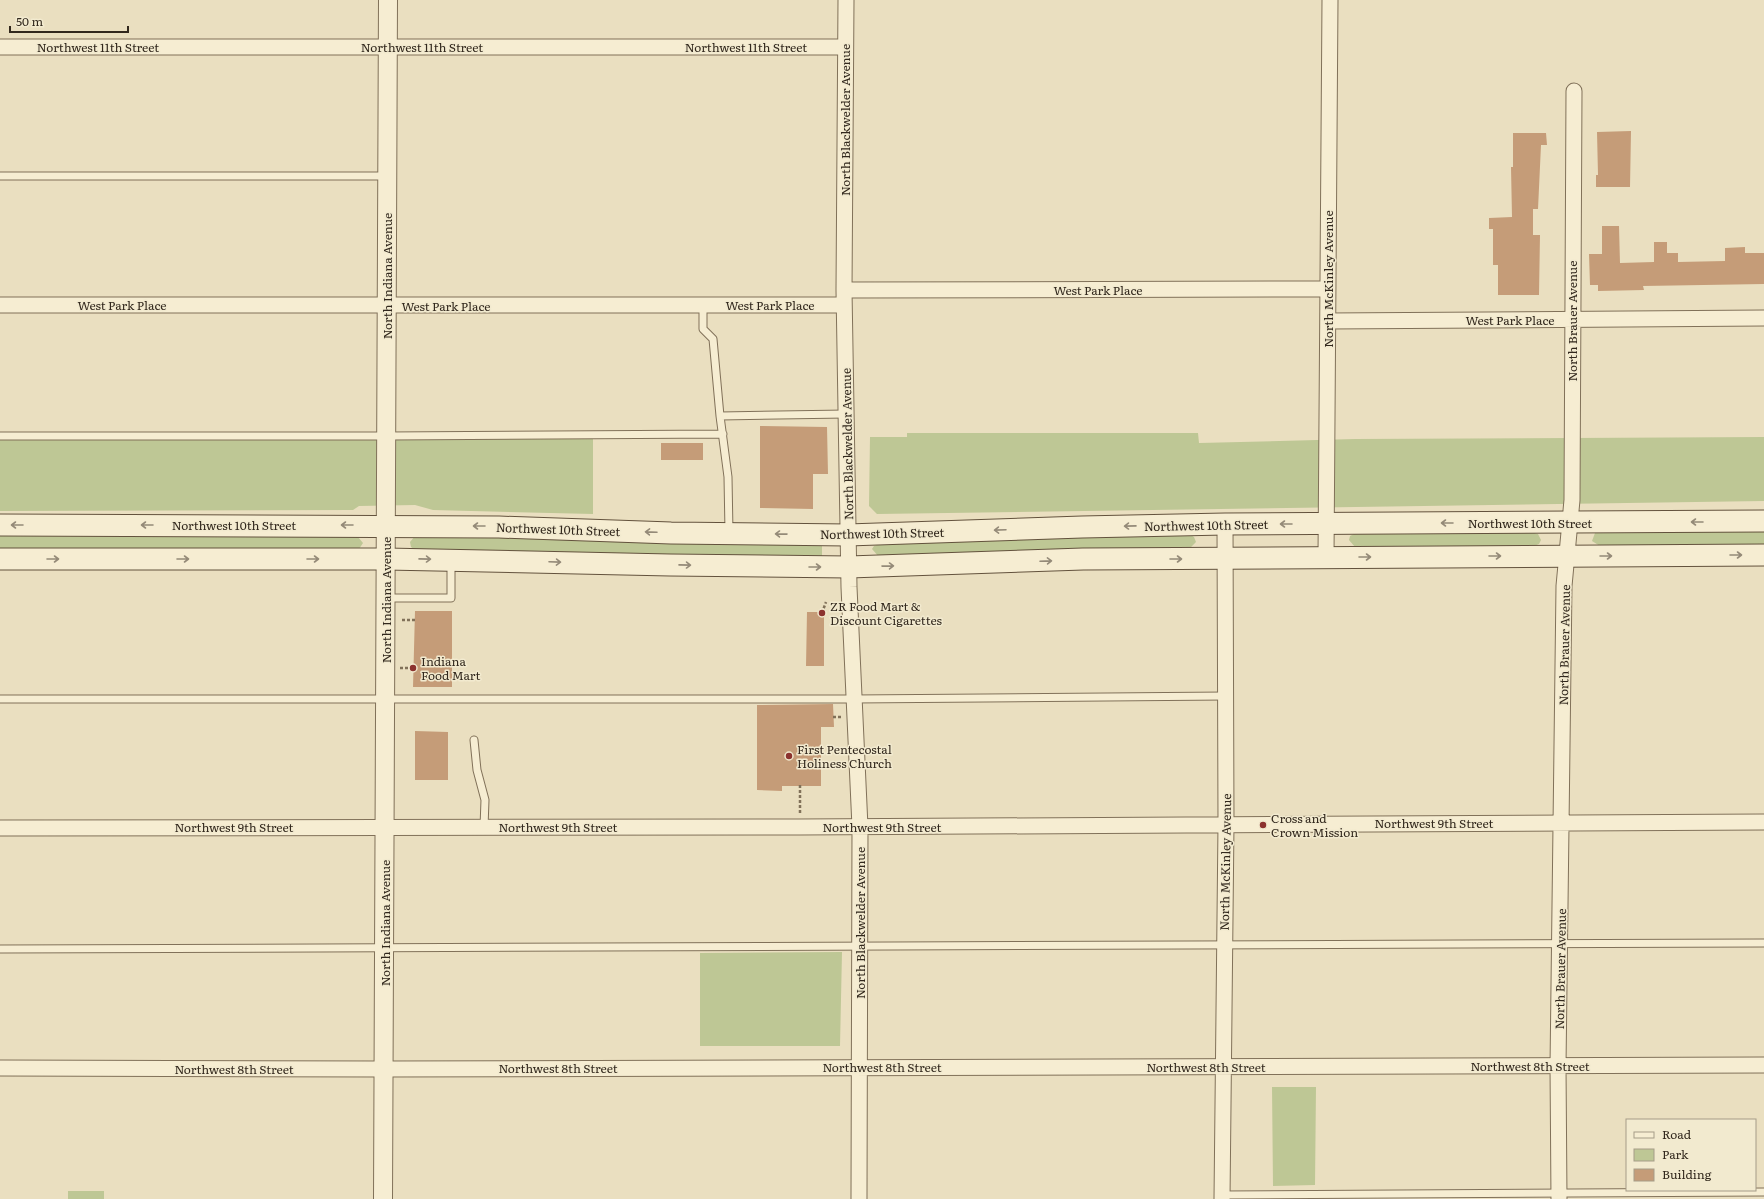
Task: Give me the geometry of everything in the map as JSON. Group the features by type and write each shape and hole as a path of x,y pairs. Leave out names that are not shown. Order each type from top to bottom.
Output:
{"main road":[{"name":"Northwest 10th Street","path":"0,526 499,526 848,535 1225,524 1764,521"},
{"path":"0,559 386,559 849,567 1083,559 1764,555"}],"street":[{"name":"North Indiana Avenue","path":"383,1199 388,0"},
{"name":"North Blackwelder Avenue","path":"846,0 844,297 848,535 860,827 858,1199"},
{"name":"North McKinley Avenue","path":"1326,557 1325,524 1330,0"},
{"name":"Northwest 11th Street","path":"0,47 845,47"},
{"name":"North Brauer Avenue","path":"1559,1196 1558,1066 1564,586 1572,500 1571,319 1574,91"},
{"name":"West Park Place","path":"0,305 703,305 844,297 1328,290"},
{"name":"West Park Place","path":"1328,321 1764,318"},
{"name":"North McKinley Avenue","path":"1222,1197 1226,824 1225,524"},
{"name":"Northwest 9th Street","path":"0,828 860,827 1764,822"},
{"name":"Northwest 8th Street","path":"0,1068 384,1070 859,1067 1764,1065"}],"lane":[{"path":"0,176 388,176"},
{"path":"703,305 703,329 713,339 720,416 728,477 729,533"},
{"path":"720,416 846,414"},
{"path":"0,436 723,434"},
{"path":"386,598 451,598 451,560"},
{"path":"0,698 854,700 1226,696"},
{"path":"474,740 477,770 485,800 484,827"},
{"path":"0,949 1225,946 1560,943 1764,944"},
{"path":"1222,1197 1559,1196 1764,1192"}],"path":[{"path":"822,613 826,602"},
{"path":"833,717 841,717"},
{"path":"800,785 800,806"}],"green space":[{"path":"907,433 1198,433 1199,443 1355,439 1764,437 1764,501 877,514 869,506 870,437 907,437"},
{"path":"593,438 593,514 433,510 415,505 359,506 353,510 0,511 0,439"},
{"path":"1764,532 1764,544 1600,546 1592,541 1595,533"},
{"path":"1189,534 1194,537 1196,542 1190,548 1046,550 879,557 872,549 874,546 880,544"},
{"path":"1354,534 1538,534 1541,540 1539,544 1534,546 1355,547 1349,540 1350,536"},
{"path":"0,536 358,537 363,543 359,549 0,549"},
{"path":"415,536 817,543 822,546 822,556 415,550 411,547 410,542"},
{"path":"842,952 840,1046 700,1046 700,953"},
{"path":"1272,1087 1316,1087 1315,1185 1273,1186"},
{"path":"68,1191 104,1191 104,1199 68,1199"}],"building":[{"path":"1631,131 1630,187 1596,187 1596,175 1598,175 1597,132"},
{"path":"1513,133 1546,133 1547,145 1541,145 1538,209 1533,209 1533,235 1540,235 1539,295 1498,295 1498,265 1493,265 1493,229 1489,229 1489,218 1512,217 1511,167 1513,167"},
{"path":"1602,226 1619,226 1620,263 1654,262 1654,242 1667,242 1667,253 1678,253 1678,262 1725,261 1725,248 1745,247 1745,253 1764,253 1764,284 1643,286 1644,290 1598,291 1598,285 1590,285 1589,254 1602,254"},
{"path":"760,426 827,427 828,474 813,474 813,509 760,508"},
{"path":"661,443 703,443 703,460 661,460"},
{"path":"415,611 452,611 452,687 413,687"},
{"path":"807,612 821,612 824,617 824,666 806,666"},
{"name":"First Pentecostal Holiness Church","path":"833,704 834,727 821,727 821,786 782,786 782,791 757,790 757,705"},
{"path":"415,731 448,732 448,780 415,780"}],"place":[{"name":"ZR Food Mart & Discount Cigarettes","path":"822,613"},
{"name":"Indiana Food Mart","path":"413,668"},
{"name":"First Pentecostal Holiness Church","path":"789,756"},
{"name":"Cross and Crown Mission","path":"1263,825"}]}
